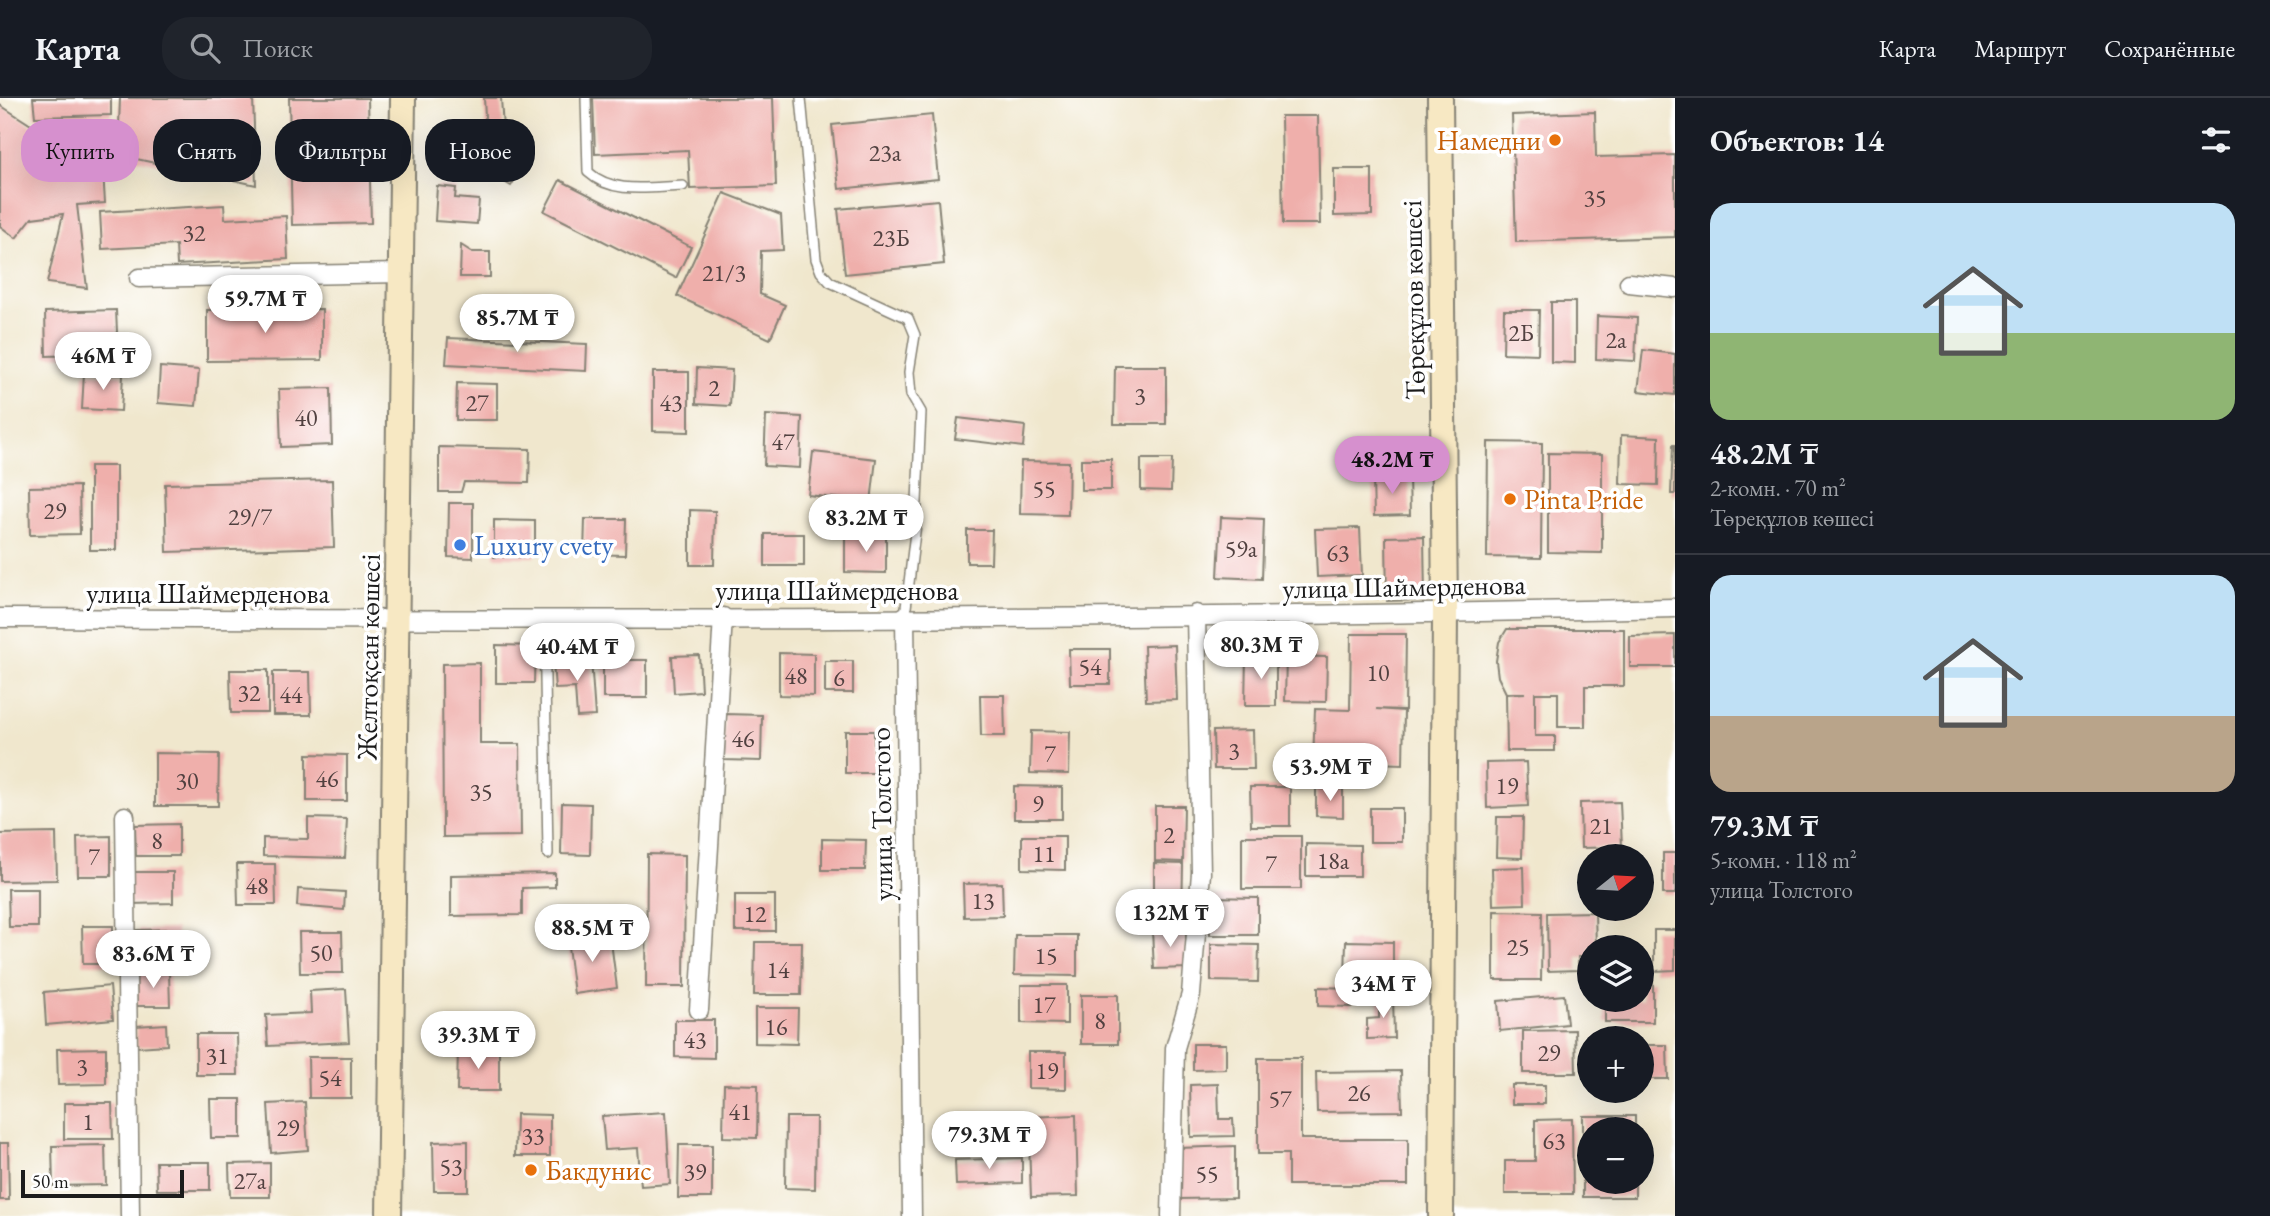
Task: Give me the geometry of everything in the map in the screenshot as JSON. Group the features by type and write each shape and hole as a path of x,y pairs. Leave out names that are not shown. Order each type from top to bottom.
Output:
{"street":[{"name":"Желтоқсан көшесі","path":"389,1216 399,620 403,98"},
{"name":"Төреқұлов көшесі","path":"1440,98 1445,613 1441,1216"},
{"path":"139,278 401,273"},
{"path":"1629,283 1675,288"},
{"name":"улица Шаймерденова","path":"0,618 399,620 1445,613 1675,608"},
{"path":"1171,1216 1175,1048 1191,994 1201,873 1196,614"},
{"name":"улица Толстого","path":"905,616 912,1216"},
{"path":"699,1010 723,617"},
{"path":"125,816 130,1216"}],"lane":[{"path":"586,98 588,172 600,183 612,187 683,186"},
{"name":"улица Толстого","path":"802,98 816,259 821,272 830,282 908,318 915,335 909,372 911,396 921,412 916,524 905,616"},
{"path":"544,619 548,854"}],"building":[{"path":"33,98 111,98 111,115 35,117"},
{"path":"120,98 253,98 254,119 153,119 153,163 139,160 139,119 119,119"},
{"path":"289,98 368,98 369,119 289,119"},
{"path":"484,98 501,98 502,119 485,119"},
{"path":"593,98 773,98 776,186 690,189 688,150 595,154"},
{"path":"0,105 22,119 21,182 104,182 105,203 77,205 87,288 47,283 63,214 32,218 16,238 0,226"},
{"path":"1595,112 1596,157 1675,155 1675,237 1516,242 1512,115"},
{"path":"932,115 938,179 839,189 832,125"},
{"path":"1281,116 1318,116 1320,224 1283,224"},
{"path":"1334,169 1372,169 1372,215 1334,216"},
{"path":"560,180 691,247 676,278 544,211"},
{"path":"291,182 370,182 371,223 292,225"},
{"path":"437,186 456,188 455,198 479,200 477,224 435,221"},
{"path":"724,193 781,215 783,250 761,251 760,294 785,305 770,339 677,296"},
{"path":"938,200 944,264 845,274 838,209"},
{"path":"224,205 225,219 286,216 288,259 177,265 176,245 102,249 100,212"},
{"path":"461,245 472,252 490,252 490,277 460,277"},
{"path":"1551,302 1575,302 1575,363 1551,362"},
{"path":"322,309 322,360 207,361 207,310"},
{"path":"116,310 118,354 46,356 45,312"},
{"path":"1504,310 1539,310 1538,354 1503,353"},
{"path":"1597,316 1637,318 1635,361 1596,359"},
{"path":"448,338 587,344 586,371 446,364"},
{"path":"1643,350 1675,354 1675,395 1638,391"},
{"path":"1115,366 1166,366 1166,424 1114,424"},
{"path":"160,367 199,370 196,406 158,403"},
{"path":"697,368 732,370 730,406 696,404"},
{"path":"653,372 689,372 689,432 653,431"},
{"path":"84,373 123,375 121,411 82,409"},
{"path":"457,383 497,384 497,420 456,420"},
{"path":"331,388 332,445 281,447 279,389"},
{"path":"766,415 802,417 800,468 764,466"},
{"path":"958,418 1025,426 1023,447 955,439"},
{"path":"1621,435 1659,437 1658,485 1620,484"},
{"path":"1488,442 1542,443 1541,558 1487,557"},
{"path":"1673,445 1675,494 1671,494"},
{"path":"439,447 530,449 529,483 464,482 461,492 439,492"},
{"path":"813,452 876,459 871,502 808,495"},
{"path":"1548,453 1602,454 1602,553 1548,552"},
{"path":"1081,459 1111,459 1111,490 1081,490"},
{"path":"1141,459 1172,459 1171,491 1141,490"},
{"path":"1021,461 1069,462 1068,515 1020,514"},
{"path":"90,466 116,466 116,550 90,550"},
{"path":"1409,477 1410,515 1374,516 1373,478"},
{"path":"332,480 334,547 167,552 165,484"},
{"path":"79,486 80,534 30,535 29,487"},
{"path":"449,503 473,503 473,558 448,557"},
{"path":"690,510 715,511 714,565 690,565"},
{"path":"1221,517 1264,519 1262,579 1218,577"},
{"path":"585,519 626,519 625,555 584,554"},
{"path":"494,520 535,521 535,557 494,557"},
{"path":"1360,528 1362,575 1317,577 1315,529"},
{"path":"967,530 992,530 991,563 967,563"},
{"path":"765,534 804,534 804,566 765,566"},
{"path":"845,536 886,536 886,573 845,572"},
{"path":"1424,536 1425,600 1387,601 1386,537"},
{"path":"1507,629 1624,629 1624,686 1585,686 1585,727 1558,727 1558,693 1535,693 1535,736 1555,736 1555,751 1507,751 1506,694 1525,693 1506,693 1498,677 1496,661 1499,642"},
{"path":"1351,634 1406,634 1405,710 1376,709 1404,711 1403,764 1313,761 1315,709 1350,710"},
{"path":"1675,635 1675,667 1630,667 1630,636"},
{"path":"496,645 535,646 534,683 496,683"},
{"path":"1175,645 1177,700 1146,701 1144,646"},
{"path":"1069,649 1110,649 1110,684 1070,684"},
{"path":"779,653 814,654 814,696 779,695"},
{"path":"699,655 701,691 674,693 672,656"},
{"path":"1246,655 1276,655 1276,706 1245,706"},
{"path":"1286,656 1327,657 1326,702 1285,701"},
{"path":"591,659 595,716 577,717 575,688 555,689 553,662"},
{"path":"603,660 647,660 647,698 603,698"},
{"path":"825,661 853,661 853,693 825,693"},
{"path":"480,663 480,744 520,744 521,836 443,837 442,664"},
{"path":"230,670 268,670 268,713 231,713"},
{"path":"273,672 310,672 311,715 273,715"},
{"path":"980,695 1004,695 1005,736 981,736"},
{"path":"725,714 762,715 761,761 724,760"},
{"path":"1253,730 1254,769 1214,769 1213,731"},
{"path":"845,731 874,731 874,773 845,773"},
{"path":"1031,731 1070,732 1069,774 1030,773"},
{"path":"155,753 219,754 218,806 155,806"},
{"path":"307,754 347,755 347,801 307,801"},
{"path":"1526,762 1528,806 1487,808 1486,763"},
{"path":"1014,786 1062,787 1062,819 1014,819"},
{"path":"1250,787 1290,787 1290,826 1251,826"},
{"path":"1316,789 1343,789 1343,817 1316,816"},
{"path":"1620,802 1622,844 1581,844 1580,803"},
{"path":"562,803 591,804 590,855 561,854"},
{"path":"1155,806 1184,806 1183,862 1155,861"},
{"path":"1370,808 1402,808 1402,842 1370,842"},
{"path":"1497,817 1523,817 1522,858 1496,857"},
{"path":"308,818 347,819 345,858 263,856 263,838 308,839"},
{"path":"179,824 179,856 136,856 135,825"},
{"path":"56,833 57,880 0,881 0,834"},
{"path":"111,836 111,876 78,876 77,837"},
{"path":"1022,836 1065,836 1065,870 1022,869"},
{"path":"1242,836 1301,836 1301,889 1242,889"},
{"path":"822,839 866,840 865,870 822,870"},
{"path":"1306,844 1360,845 1360,876 1306,876"},
{"path":"1663,853 1675,853 1675,894 1663,894"},
{"path":"647,854 685,855 684,987 646,987"},
{"path":"1154,863 1183,864 1182,919 1154,918"},
{"path":"237,864 275,864 276,905 238,905"},
{"path":"1524,867 1525,904 1493,905 1492,868"},
{"path":"129,872 173,872 173,903 130,904"},
{"path":"555,873 555,887 522,888 522,915 451,916 451,875"},
{"path":"1002,883 1003,916 964,917 963,884"},
{"path":"8,889 38,889 38,927 9,927"},
{"path":"298,889 345,892 344,910 297,906"},
{"path":"735,895 775,895 775,931 735,931"},
{"path":"1210,897 1258,898 1258,935 1210,935"},
{"path":"1494,911 1542,912 1541,980 1494,980"},
{"path":"1577,912 1577,921 1595,921 1596,935 1577,935 1577,970 1548,971 1547,913"},
{"path":"82,926 113,926 113,964 83,964"},
{"path":"1186,928 1187,968 1154,969 1152,930"},
{"path":"176,929 177,958 139,958 138,930"},
{"path":"1654,930 1675,930 1675,970 1654,971"},
{"path":"299,932 342,932 343,973 300,973"},
{"path":"610,934 617,988 574,994 567,939"},
{"path":"1015,935 1077,935 1077,976 1014,975"},
{"path":"1346,941 1393,942 1393,979 1345,978"},
{"path":"755,942 802,942 801,995 754,995"},
{"path":"1211,944 1259,945 1258,982 1211,981"},
{"path":"136,973 169,973 170,1006 137,1006"},
{"path":"1021,985 1067,985 1067,1024 1021,1023"},
{"path":"110,986 113,1019 46,1025 44,992"},
{"path":"1318,987 1351,988 1351,1007 1318,1006"},
{"path":"346,989 349,1042 268,1046 266,1015 311,1013 310,991"},
{"path":"1379,994 1393,994 1394,1038 1367,1039 1367,1019 1379,1018"},
{"path":"1081,995 1118,995 1118,1044 1081,1044"},
{"path":"1564,995 1567,1024 1500,1031 1498,1001"},
{"path":"755,1008 798,1008 797,1044 755,1043"},
{"path":"1605,1012 1653,1012 1653,1022 1605,1022"},
{"path":"675,1020 714,1020 714,1058 675,1057"},
{"path":"166,1024 167,1045 137,1047 136,1026"},
{"path":"1575,1030 1576,1073 1523,1073 1523,1031"},
{"path":"196,1034 237,1034 238,1075 196,1075"},
{"path":"1193,1044 1226,1044 1226,1069 1193,1070"},
{"path":"1654,1045 1667,1045 1668,1079 1654,1079"},
{"path":"106,1048 106,1084 58,1085 57,1049"},
{"path":"458,1050 499,1051 499,1091 457,1091"},
{"path":"1028,1052 1066,1052 1066,1089 1028,1088"},
{"path":"308,1057 351,1057 351,1098 309,1098"},
{"path":"1258,1058 1301,1058 1301,1139 1408,1139 1408,1185 1288,1185 1288,1154 1258,1154"},
{"path":"1401,1071 1402,1111 1317,1112 1316,1072"},
{"path":"724,1084 758,1085 757,1138 723,1137"},
{"path":"1218,1084 1219,1119 1233,1119 1234,1136 1191,1137 1190,1085"},
{"path":"1512,1085 1545,1085 1545,1104 1512,1104"},
{"path":"210,1099 241,1099 241,1138 211,1138"},
{"path":"305,1102 308,1150 271,1153 268,1104"},
{"path":"64,1103 112,1103 113,1139 64,1139"},
{"path":"666,1112 670,1184 641,1186 638,1148 605,1150 602,1116"},
{"path":"1017,1112 1019,1144 977,1146 976,1113"},
{"path":"516,1114 550,1115 550,1156 515,1156"},
{"path":"1076,1115 1078,1196 1031,1197 1028,1117"},
{"path":"1583,1116 1635,1116 1635,1117"},
{"path":"786,1117 816,1117 815,1189 785,1188"},
{"path":"1572,1119 1573,1194 1505,1194 1505,1161 1535,1161 1535,1120"},
{"path":"468,1141 468,1191 434,1191 433,1142"},
{"path":"0,1143 8,1143 9,1200 0,1200"},
{"path":"105,1145 106,1185 53,1186 52,1146"},
{"path":"679,1145 712,1145 712,1198 678,1198"},
{"path":"1235,1146 1235,1198 1179,1199 1178,1148"},
{"path":"1022,1158 1022,1183 956,1185 955,1160"},
{"path":"156,1162 210,1162 210,1190 157,1190"},
{"path":"270,1163 270,1197 230,1197 229,1164"},
{"path":"1583,1194 1635,1194 1635,1197 1583,1197"}],"place":[{"name":"Намедни","path":"1555,140"},
{"name":"Pinta Pride","path":"1510,499"},
{"name":"Luxury cvety","path":"460,545"},
{"name":"Бакдунис","path":"531,1170"}]}
